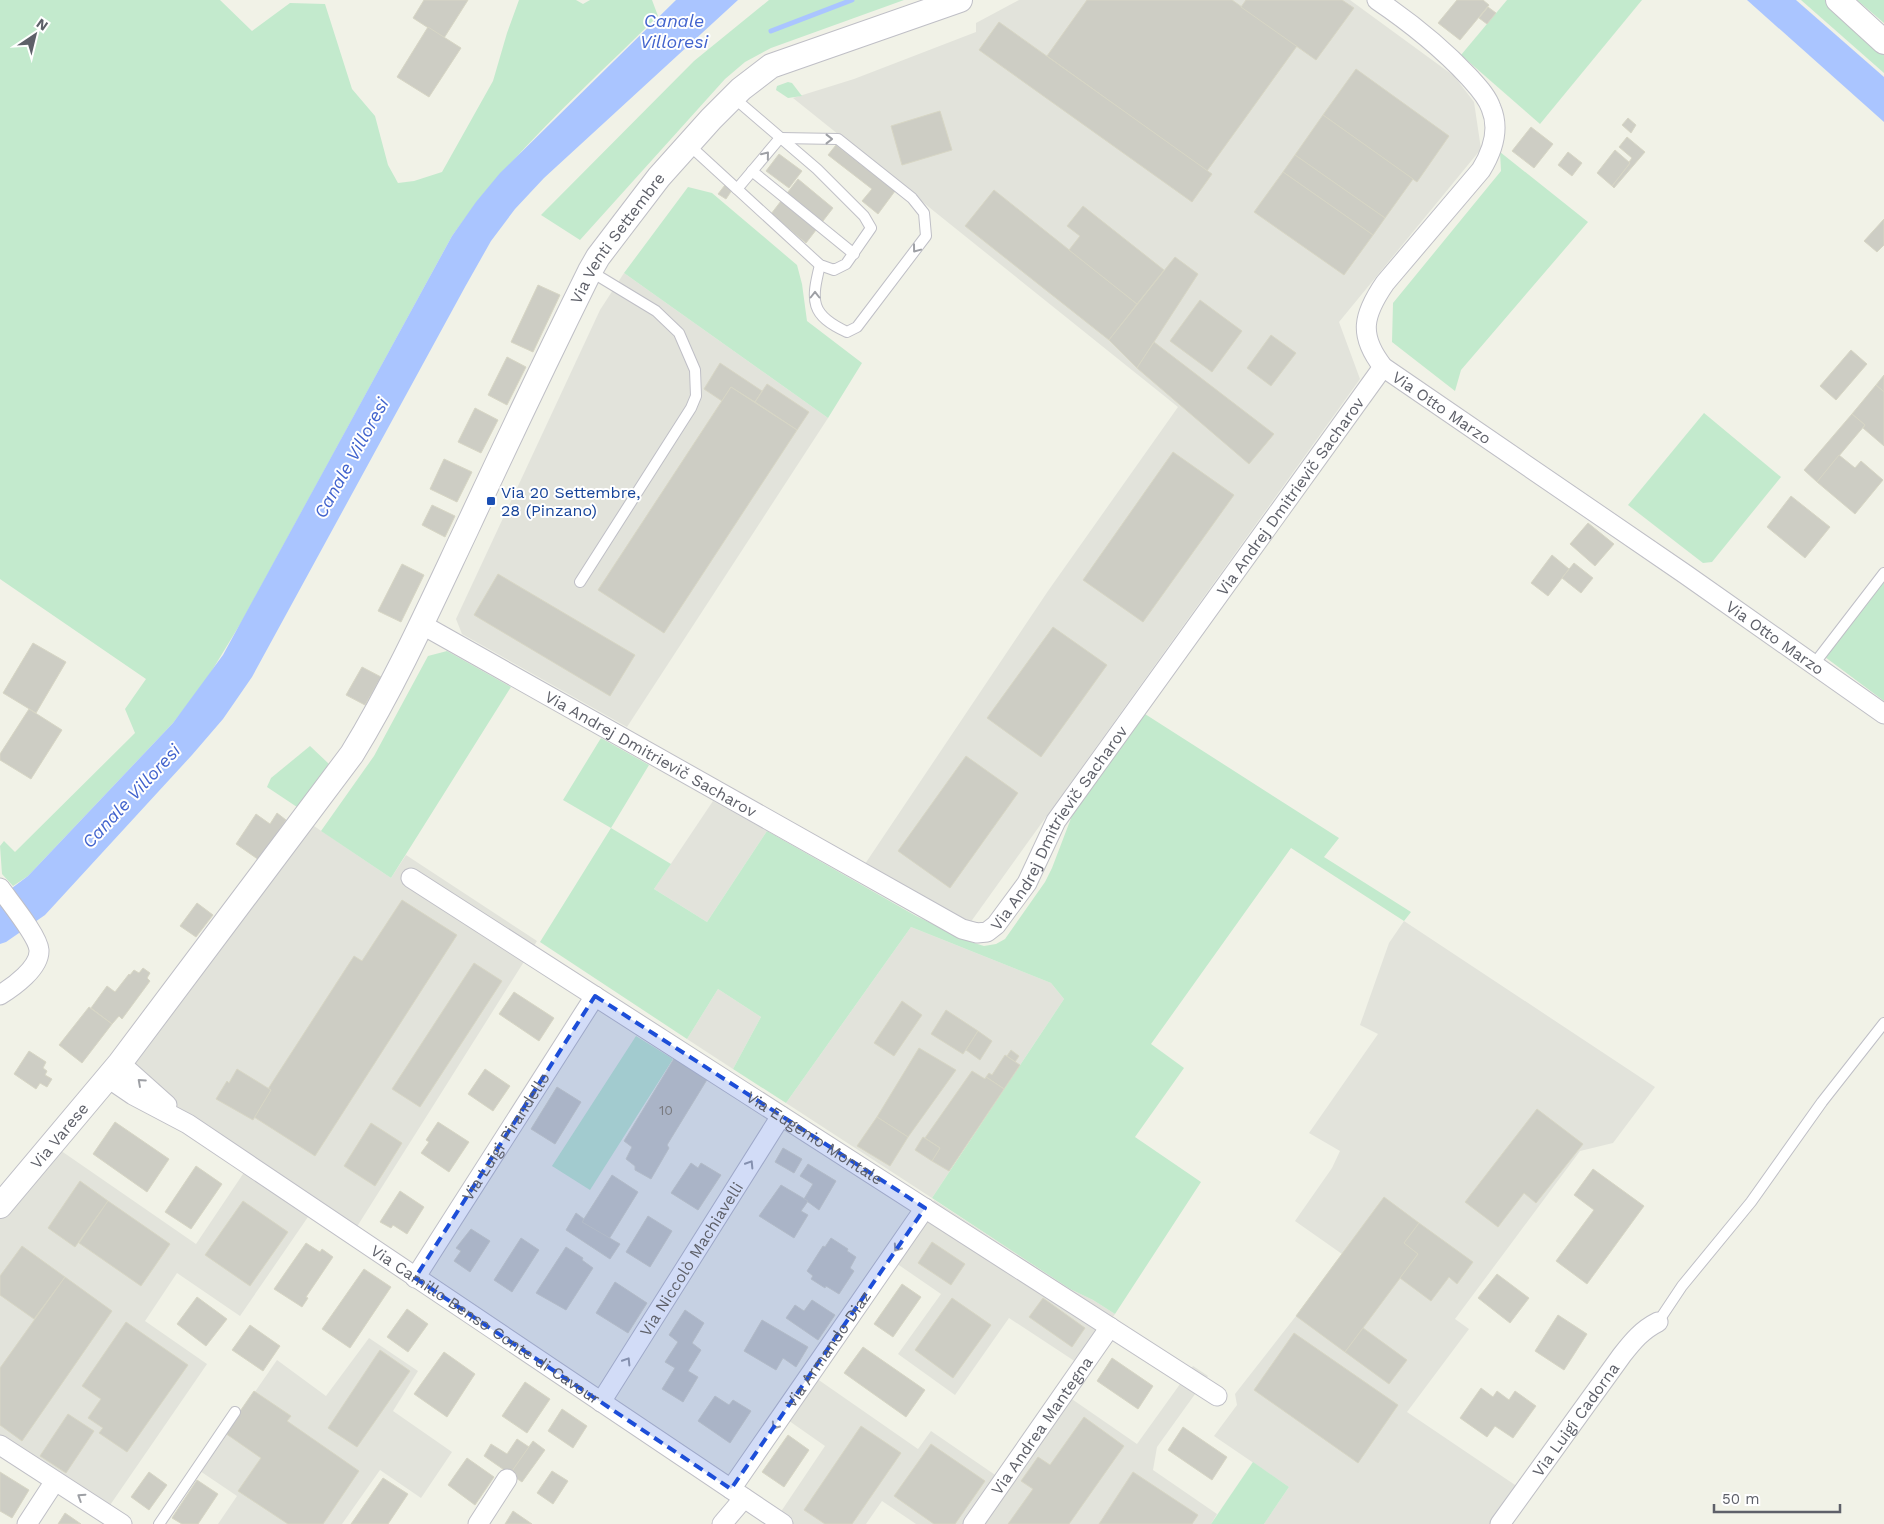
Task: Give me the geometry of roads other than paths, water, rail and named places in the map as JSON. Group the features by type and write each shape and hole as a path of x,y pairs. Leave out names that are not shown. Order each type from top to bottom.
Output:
{"street":[{"name":"Via Venti Settembre","path":"114,1071 352,754 372,721 422,624 590,271 598,257 647,192 688,144 733,97 771,66 960,0"},
{"name":"Via Otto Marzo","path":"1377,0 1416,27 1448,54 1482,92 1492,108 1495,124 1494,140 1489,157 1481,170 1385,283 1374,300 1366,318 1366,335 1372,353 1382,367 1884,714"},
{"path":"1838,0 1884,42"},
{"name":"Via Andrej Dmitrievič Sacharov","path":"422,624 962,929 977,933 987,932 996,925 1027,883 1056,821 1382,367"},
{"name":"Via Eugenio Montale","path":"411,878 1217,1396"},
{"path":"0,888 32,934 39,950 36,961 24,976 0,996"},
{"name":"Via Luigi Pirandello","path":"415,1278 595,996"},
{"name":"Via Camillo Benso Conte di Cavour","path":"114,1071 188,1124 415,1278 783,1524"},
{"name":"Via Varese","path":"1,1203 114,1071"},
{"name":"Via Niccolò Machiavelli","path":"601,1402 780,1116"},
{"name":"Via Armando Diaz","path":"722,1524 738,1494 925,1208"},
{"name":"Via Luigi Cadorna","path":"1500,1524 1622,1355 1638,1335 1658,1322"},
{"name":"Via Andrea Mantegna","path":"973,1524 1110,1327"},
{"path":"0,1445 122,1524"},
{"path":"478,1524 507,1479"},
{"path":"27,1524 55,1480"}],"lane":[{"path":"688,144 820,265 834,270 846,264 871,228 864,216 817,169 733,97"},
{"path":"737,189 780,138"},
{"path":"780,138 838,139 912,198 924,213 926,236 857,327 847,332 833,326 820,315 814,301 820,265"},
{"path":"752,171 854,254"},
{"path":"580,582 692,408 696,396 695,370 679,333 656,311 590,271"},
{"path":"1814,664 1884,573"},
{"path":"1658,1322 1682,1286 1750,1202 1822,1102 1884,1023"},
{"path":"159,1524 235,1412"}],"water":[{"name":"Canale Villoresi","path":"676,0 738,0 544,178 515,209 491,241 252,677 223,719 45,915 6,942 0,944 0,897 28,876 173,723 223,655 452,236 476,202 500,173"},
{"path":"1747,0 1796,0 1884,77 1884,122"}],"waterway":[{"path":"771,31 852,0"}],"place":[{"name":"Via 20 Settembre, 28 (Pinzano)","path":"491,501"}]}
